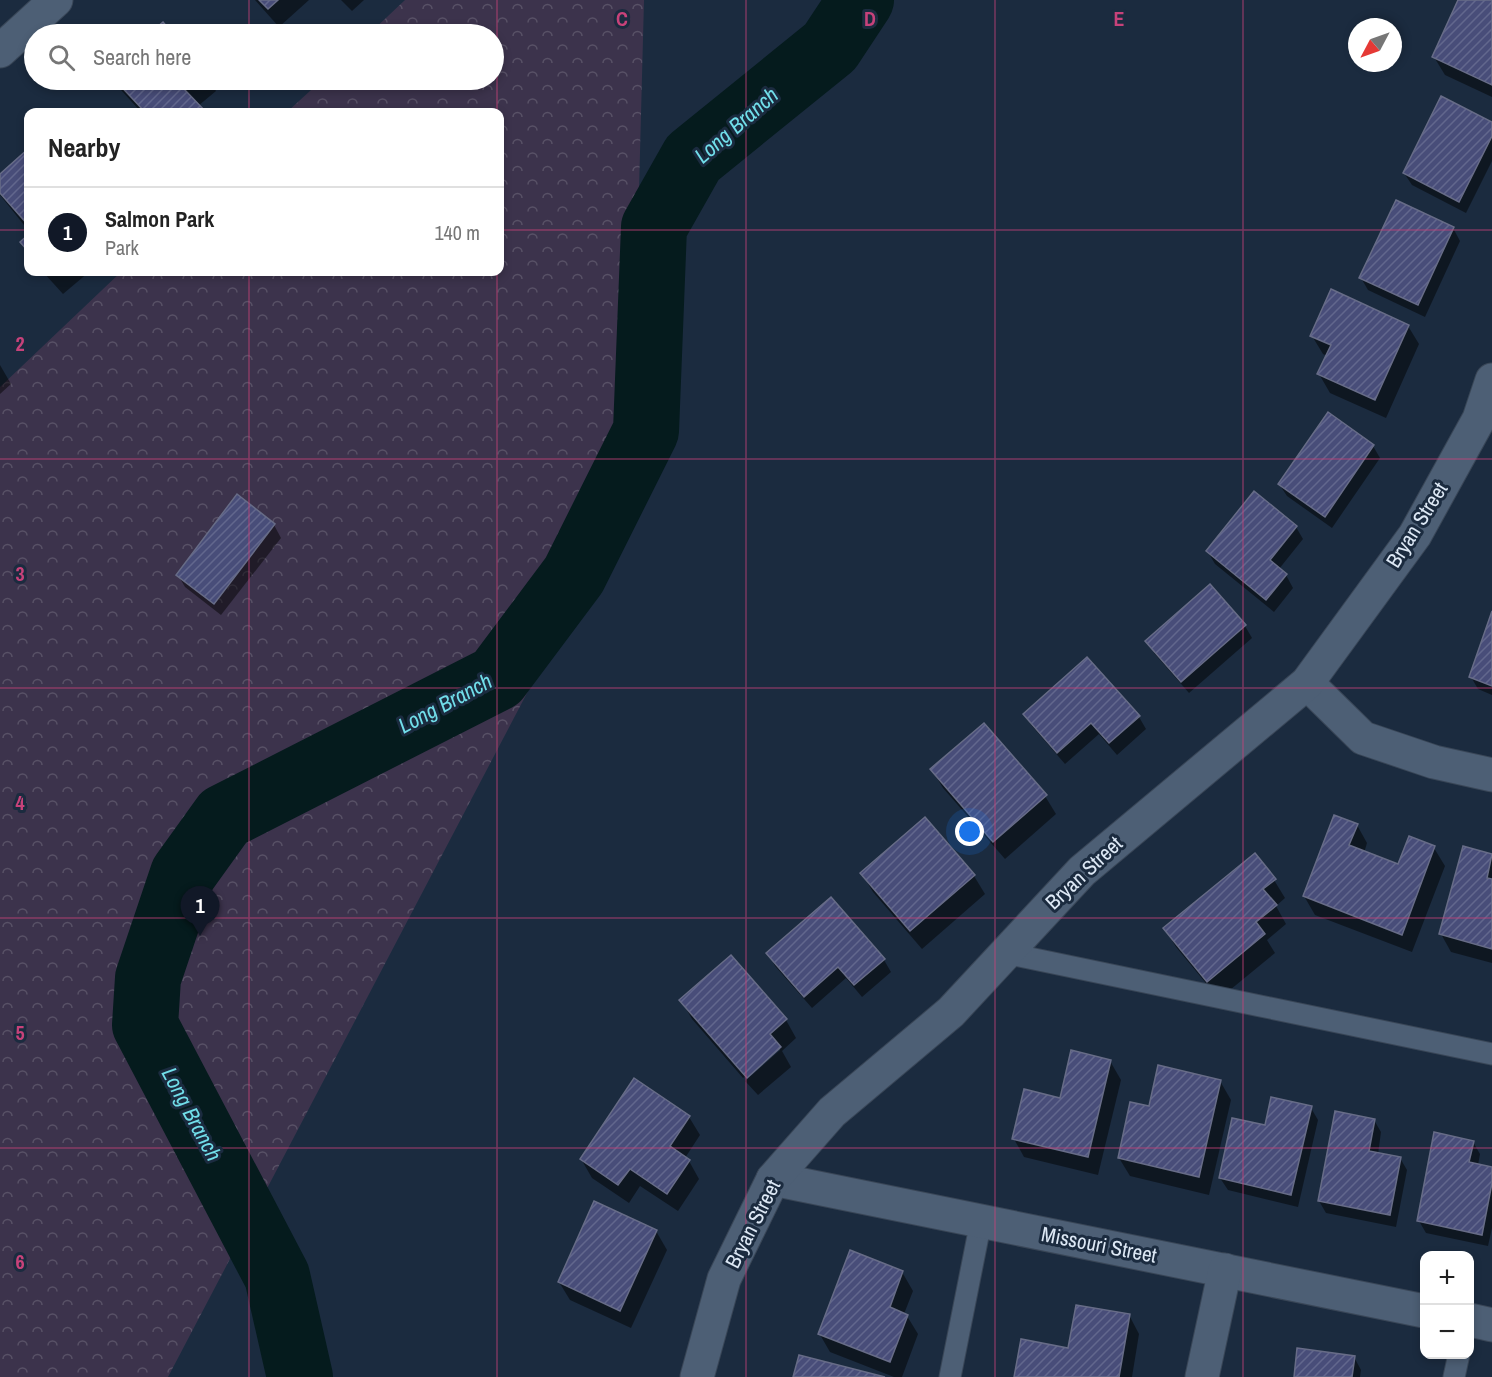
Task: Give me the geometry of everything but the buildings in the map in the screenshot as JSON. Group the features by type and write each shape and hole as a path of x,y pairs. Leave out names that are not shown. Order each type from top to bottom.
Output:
{"street":[{"path":"30,24 56,0"},
{"path":"0,51 24,29"},
{"name":"Bryan Street","path":"697,1377 724,1280 773,1179 831,1112 951,1012 1082,871 1307,683 1415,535 1479,419 1492,380"},
{"path":"1307,683 1363,738 1434,762 1492,775"},
{"name":"Missouri Street","path":"773,1179 1420,1310"},
{"path":"1202,1377 1225,1270"},
{"path":"1474,1321 1492,1325"}],"lane":[{"path":"1005,953 1492,1054"},
{"path":"950,1377 981,1221"},
{"path":"1454,1377 1458,1359"}],"green space":[{"path":"405,0 644,0 631,495 168,1377 0,1377 0,387 117,276 504,276 504,108 291,108 311,90 504,90 504,24 380,24"}],"waterway":[{"name":"Long Branch","path":"300,1377 277,1276 145,1025 148,978 183,874 224,817 497,678 574,575 646,431 654,227 693,158 830,47 861,0"}],"place":[{"name":"Salmon Park","path":"200,936"}]}
